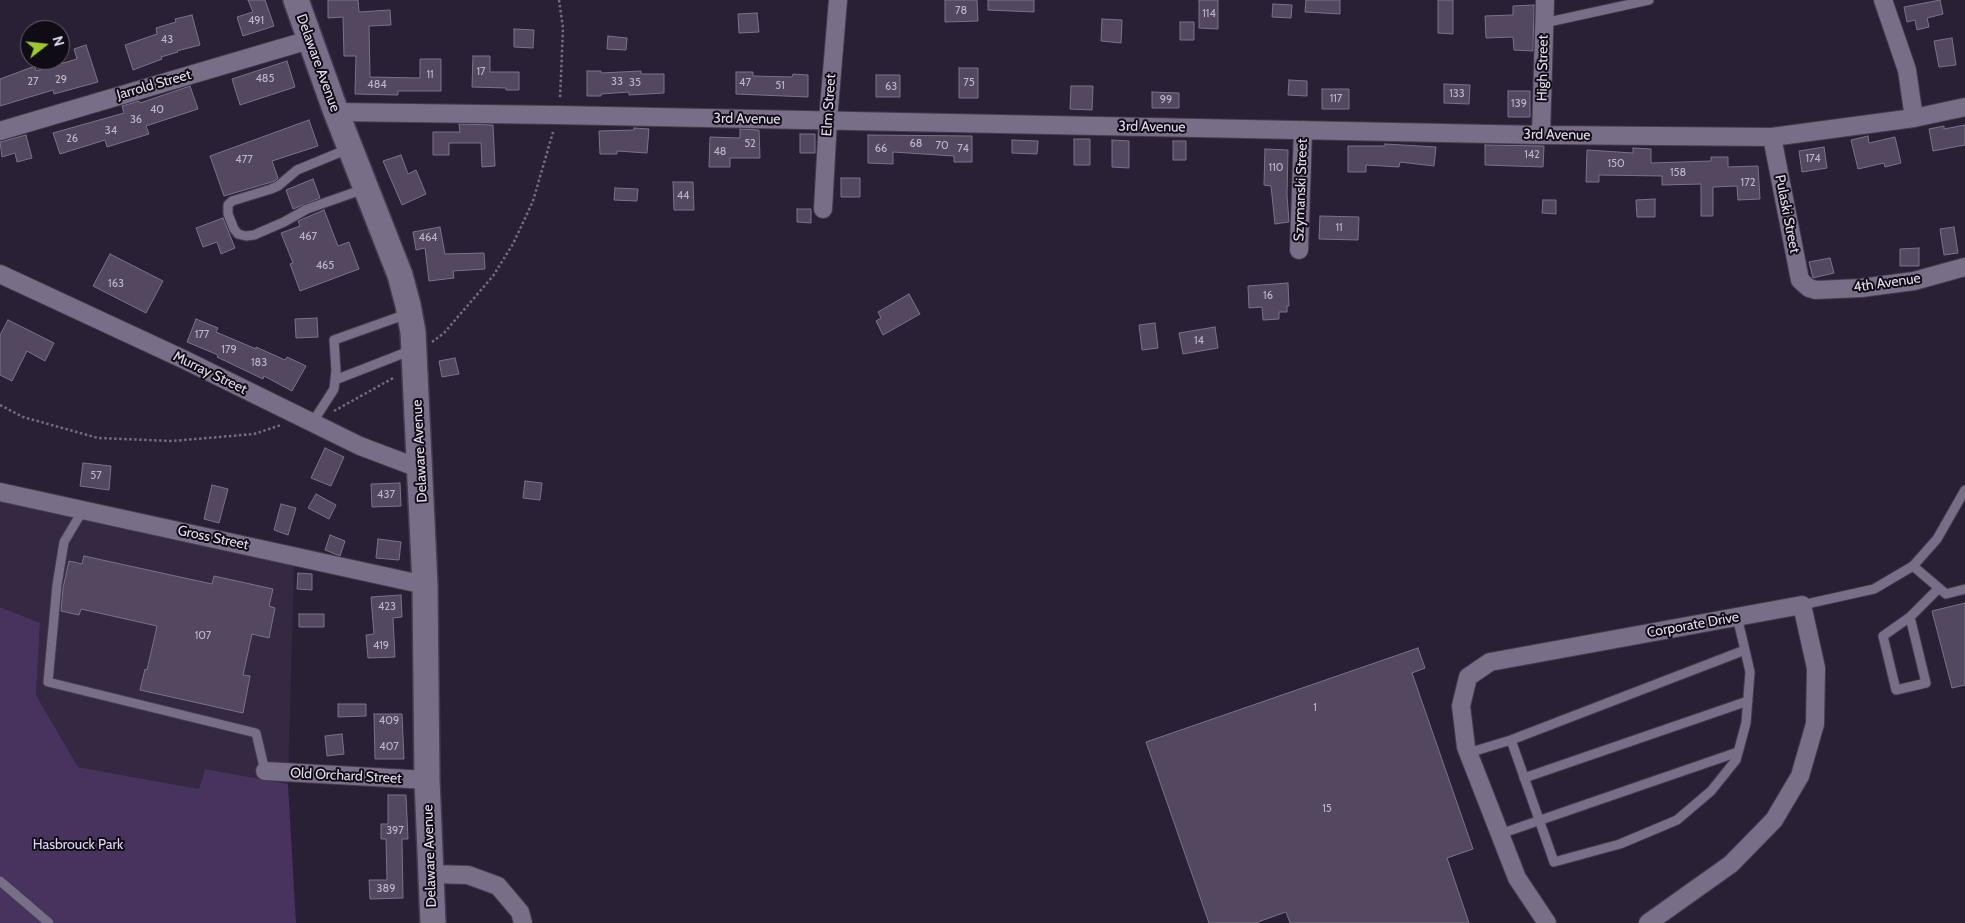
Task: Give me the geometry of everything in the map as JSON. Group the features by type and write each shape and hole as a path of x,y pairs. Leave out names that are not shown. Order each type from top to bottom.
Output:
{"street":[{"name":"Delaware Avenue","path":"296,0 336,112 400,275 421,347 421,469 432,923"},
{"name":"Elm Street","path":"823,209 838,0"},
{"name":"High Street","path":"1541,135 1545,0"},
{"path":"1883,0 1907,70 1914,118"},
{"name":"Jarrold Street","path":"0,131 309,40"},
{"name":"3rd Avenue","path":"336,112 1541,135 1772,137 1914,118 1965,108"},
{"name":"Szymanski Street","path":"1299,250 1303,130"},
{"name":"Pulaski Street","path":"1772,137 1800,280 1809,288"},
{"name":"4th Avenue","path":"1809,288 1816,290 1861,288 1914,281 1965,267"},
{"name":"Murray Street","path":"0,274 183,359 360,446 421,469"},
{"name":"Gross Street","path":"0,492 425,585"},
{"path":"1648,923 1731,864 1774,820 1800,776 1815,724 1816,677 1816,668 1802,605"},
{"name":"Corporate Drive","path":"1547,923 1517,878 1468,752 1460,706 1468,677 1490,662 1802,605"},
{"name":"Old Orchard Street","path":"266,771 428,780"},
{"path":"431,874 468,875 498,886 520,912 523,923"}],"lane":[{"path":"1544,23 1649,0"},
{"path":"350,148 297,170 278,186 232,201 228,205 228,214 238,234 254,235 284,222 307,209 366,188"},
{"path":"309,420 334,389 334,340 410,313"},
{"path":"335,380 421,347"},
{"path":"1802,605 1874,590 1913,566 1936,539 1965,490"},
{"path":"83,510 64,542 57,585 48,682 256,733 266,771"},
{"path":"1913,566 1946,594 1965,589"},
{"path":"1910,617 1926,683 1896,690 1883,636 1910,617 1939,588"},
{"path":"1511,740 1554,862 1620,844 1677,820 1711,791 1736,760 1746,723 1750,672 1737,617"},
{"path":"1468,752 1511,740 1745,650"},
{"path":"1524,778 1748,701"},
{"path":"1500,834 1738,752"},
{"path":"0,881 49,923"}],"path":[{"path":"421,347 444,333 493,276 513,244 533,201 545,164 561,95 562,37 560,0"},
{"path":"0,405 23,417 98,438 172,441 254,434 309,420 328,414 401,373"}],"shaded area":[{"path":"0,501 294,566 288,784 205,769 199,789 78,767 36,695 40,623 0,607"}],"green space":[{"name":"Hasbrouck Park","path":"0,607 40,623 36,695 78,767 199,789 205,769 288,784 296,923 0,923"}],"building":[{"path":"248,0 265,0 274,26 243,36 237,17 253,12"},
{"path":"328,0 358,0 359,12 390,10 391,25 369,26 370,77 420,78 420,59 441,59 441,91 398,91 398,95 355,94 356,56 344,56 343,17 328,18"},
{"path":"945,0 977,0 978,21 945,22"},
{"path":"988,0 1034,0 1034,12 988,10"},
{"path":"1199,0 1218,0 1218,29 1199,28"},
{"path":"1306,0 1340,0 1340,14 1305,12"},
{"path":"1438,0 1453,0 1453,34 1438,33"},
{"path":"1940,0 1943,14 1927,18 1929,27 1917,30 1915,20 1907,22 1904,7"},
{"path":"1273,4 1292,5 1291,18 1272,17"},
{"path":"1534,5 1533,51 1514,50 1513,37 1486,38 1485,16 1513,15 1513,6"},
{"path":"757,13 759,32 739,33 738,14"},
{"path":"192,15 200,45 177,51 133,70 125,45 157,34 156,28 176,22 175,19"},
{"path":"1102,19 1122,20 1121,43 1101,41"},
{"path":"1180,22 1194,22 1194,40 1180,40"},
{"path":"514,29 534,30 533,48 514,47"},
{"path":"608,36 627,38 626,50 607,49"},
{"path":"1952,38 1956,65 1939,67 1934,41"},
{"path":"86,45 98,82 54,94 53,90 0,106 0,79 24,70 70,70 70,61 77,59 74,49"},
{"path":"473,56 490,56 490,72 519,72 519,90 472,87"},
{"path":"287,61 295,87 240,105 232,79"},
{"path":"959,68 978,68 978,98 959,98"},
{"path":"587,71 601,71 601,73 641,71 641,74 664,74 664,93 629,95 629,92 587,96"},
{"path":"736,72 753,72 753,76 792,77 793,74 808,75 808,97 736,94"},
{"path":"876,75 900,75 900,97 876,97"},
{"path":"1289,80 1307,81 1307,96 1288,95"},
{"path":"1444,84 1470,85 1469,104 1444,103"},
{"path":"190,86 198,109 146,126 149,134 107,147 105,140 60,154 53,133 124,113 122,106 139,101 140,103"},
{"path":"1071,86 1093,86 1092,110 1070,109"},
{"path":"1322,89 1349,89 1349,109 1322,109"},
{"path":"1508,91 1530,91 1530,117 1508,117"},
{"path":"1152,92 1179,93 1179,108 1152,108"},
{"path":"309,120 318,146 272,161 278,178 275,181 224,196 210,156"},
{"path":"459,124 493,125 495,166 482,167 481,143 449,143 449,155 433,155 433,132 460,132"},
{"path":"1965,125 1965,145 1933,151 1929,129 1944,126 1944,129"},
{"path":"634,128 649,129 647,153 617,151 617,154 600,154 599,131 634,130"},
{"path":"740,129 759,130 760,158 730,158 730,167 709,167 710,137 740,138"},
{"path":"800,134 815,134 815,153 800,153"},
{"path":"26,135 32,158 17,162 15,153 2,157 0,142"},
{"path":"868,135 972,136 972,162 954,162 954,156 893,152 893,164 868,163"},
{"path":"1868,136 1869,143 1895,137 1901,163 1885,167 1884,163 1858,169 1851,140"},
{"path":"1074,139 1090,139 1090,165 1074,165"},
{"path":"1012,140 1038,141 1037,154 1012,153"},
{"path":"1112,140 1129,141 1129,168 1112,167"},
{"path":"1173,141 1186,141 1186,160 1173,160"},
{"path":"1385,144 1436,147 1434,166 1400,162 1399,167 1366,165 1366,172 1348,172 1348,146 1385,146"},
{"path":"1485,145 1544,146 1543,167 1485,165"},
{"path":"1824,147 1827,168 1802,172 1799,151"},
{"path":"1633,148 1651,149 1651,163 1711,161 1711,157 1728,157 1728,167 1758,166 1760,199 1738,200 1737,186 1713,187 1713,216 1701,216 1701,184 1662,185 1662,176 1599,175 1599,182 1586,182 1587,150 1633,153"},
{"path":"1265,149 1288,150 1287,195 1289,222 1275,224 1271,186 1264,185"},
{"path":"401,155 408,174 416,170 426,194 402,205 383,161"},
{"path":"841,178 860,178 860,197 841,197"},
{"path":"313,179 320,198 293,209 286,190"},
{"path":"673,182 693,182 694,210 674,210"},
{"path":"615,188 638,189 637,201 614,200"},
{"path":"1655,199 1655,217 1637,217 1636,200"},
{"path":"1543,200 1556,200 1556,214 1542,213"},
{"path":"797,209 811,209 811,223 797,222"},
{"path":"324,210 338,246 349,242 359,269 300,291 290,264 293,263 281,233 300,226 298,221"},
{"path":"1320,216 1359,217 1358,240 1319,239"},
{"path":"223,218 235,248 221,254 217,242 203,247 196,228"},
{"path":"440,227 445,254 484,253 485,269 453,271 454,278 429,281 425,248 416,250 413,232"},
{"path":"1954,227 1958,253 1944,255 1940,229"},
{"path":"1919,248 1919,266 1900,266 1900,249"},
{"path":"110,254 163,281 146,313 93,286"},
{"path":"1830,258 1834,273 1813,278 1809,262"},
{"path":"1288,283 1289,306 1287,306 1287,312 1279,312 1279,319 1263,320 1262,307 1249,308 1248,286"},
{"path":"909,294 920,314 883,335 876,321 881,318 878,312"},
{"path":"317,318 318,337 296,338 295,319"},
{"path":"196,319 218,328 216,332 285,360 287,357 306,366 292,391 264,376 263,379 217,357 218,355 187,342"},
{"path":"8,320 54,343 45,361 27,351 12,381 0,375 0,335"},
{"path":"1155,323 1158,348 1142,350 1139,325"},
{"path":"1215,327 1218,348 1183,354 1179,333"},
{"path":"455,358 459,374 442,377 439,361"},
{"path":"325,448 344,457 331,486 311,478"},
{"path":"83,463 111,466 109,490 80,486"},
{"path":"525,481 542,483 540,500 523,498"},
{"path":"400,483 401,506 372,507 371,484"},
{"path":"212,485 228,489 219,523 204,519"},
{"path":"316,494 336,505 329,519 308,508"},
{"path":"281,504 296,508 288,535 274,530"},
{"path":"330,535 345,541 340,556 325,550"},
{"path":"378,539 401,542 399,560 376,558"},
{"path":"84,556 212,584 214,576 273,589 269,606 275,608 269,638 252,634 243,675 250,676 243,713 140,690 145,669 147,670 157,626 81,609 79,615 61,611 63,588 69,561 82,564"},
{"path":"298,573 312,574 312,590 297,589"},
{"path":"401,595 402,617 393,618 395,657 368,658 366,635 374,634 371,597"},
{"path":"1965,603 1965,685 1952,688 1932,611"},
{"path":"299,614 324,614 324,627 299,627"},
{"path":"1418,648 1425,668 1412,673 1473,849 1447,858 1469,923 1290,923 1286,912 1255,923 1209,923 1146,742"},
{"path":"338,704 366,704 366,716 338,717"},
{"path":"374,714 402,714 404,759 375,759"},
{"path":"342,734 344,754 327,756 325,736"},
{"path":"388,795 406,795 408,839 402,839 403,898 370,899 369,880 387,880 386,839 381,839 381,824 388,824"}]}
